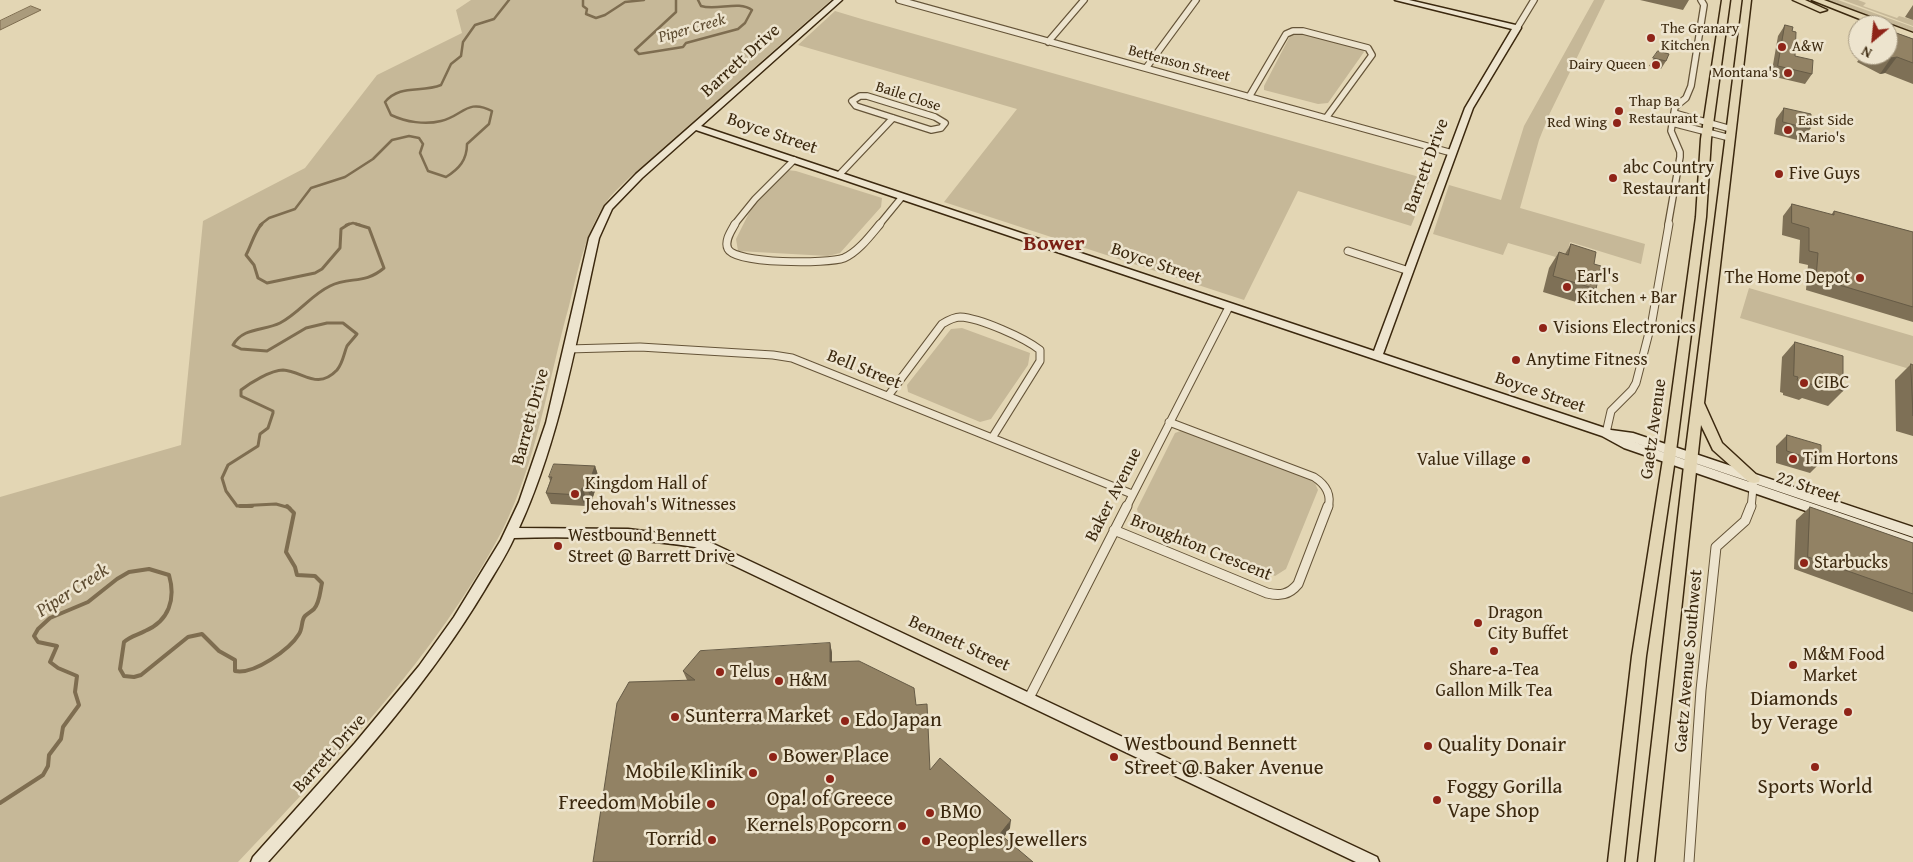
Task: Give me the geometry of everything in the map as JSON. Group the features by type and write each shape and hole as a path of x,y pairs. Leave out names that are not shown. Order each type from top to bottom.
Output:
{"main road":[{"name":"Gaetz Avenue","path":"1616,862 1639,656 1670,454 1701,217 1709,128 1726,0"},
{"path":"1646,862 1691,462 1747,0"},
{"path":"1745,13 1754,0"},
{"path":"1793,0 1848,19"},
{"path":"1816,0 1856,15"},
{"path":"1898,31 1913,36"},
{"path":"1898,38 1913,44"},
{"path":"1698,406 1717,446 1754,483"}],"street":[{"name":"Barrett Drive","path":"258,862 360,748 420,676 459,621 512,534 552,423 594,238 603,217 629,185 838,0"},
{"name":"Bettenson Street","path":"898,0 1452,152"},
{"path":"1048,42 1084,0"},
{"path":"1146,68 1196,0"},
{"path":"1399,0 1517,28"},
{"name":"Barrett Drive","path":"1377,356 1452,152 1474,99 1534,0"},
{"path":"1606,433 1611,411 1632,390 1636,382 1652,321 1680,157 1680,152 1671,134 1672,123 1677,104 1686,98 1692,86 1704,4 1701,0"},
{"path":"1249,97 1286,34 1290,31 1303,31 1368,48 1372,56 1326,118"},
{"name":"Baile Close","path":"860,96 868,96 940,119 945,123 941,128 931,130 893,118 856,106 853,104 854,99 860,96"},
{"path":"1674,113 1709,128 1730,134"},
{"name":"Baile Close","path":"839,175 893,118"},
{"path":"1672,123 1709,128 1730,134"},
{"name":"Boyce Street","path":"695,127 1606,433 1628,445 1670,454 1691,462"},
{"path":"794,160 740,217 727,240 727,248 730,252 745,257 817,262 839,260 854,251 902,197"},
{"path":"1348,252 1409,271"},
{"name":"Baker Avenue","path":"1028,698 1229,307"},
{"path":"888,396 942,324 952,319 969,319 1026,339 1040,350 1040,361 992,438"},
{"name":"Bell Street","path":"568,350 640,347 783,356 802,361 1132,494"},
{"name":"Broughton Crescent","path":"1114,530 1267,594 1281,596 1288,594 1298,584 1329,504 1329,495 1325,486 1314,477 1169,422"},
{"name":"22 Street","path":"1691,462 1913,532"},
{"name":"22 Street","path":"1754,483 1913,542"},
{"name":"Gaetz Avenue Southwest","path":"1688,862 1701,690 1716,547 1723,538 1741,525 1752,508 1754,483"},
{"name":"Bennett Street","path":"512,534 584,531 668,537 697,542 1372,862"}],"shaded area":[{"path":"471,0 831,0 630,177 610,197 595,222 584,250 533,449 514,504 502,531 476,577 447,622 382,706 238,862 0,862 0,497 181,445 203,221 305,168 377,75 462,33 456,10"},
{"path":"1594,0 1605,0 1549,115 1539,140 1520,208 1645,244 1641,264 1570,242 1566,260 1508,243 1503,255 1433,234 1449,185 1501,200 1524,126"},
{"path":"1827,0 1838,0 1880,15 1867,15"},
{"path":"1843,0 1858,0 1866,3 1863,6 1888,15 1883,15"},
{"path":"31,6 41,10 0,30 0,21"},
{"path":"835,11 1430,180 1411,226 1298,191 1244,300 944,202 1017,109 798,45"},
{"path":"1898,17 1913,20 1913,26 1898,20"},
{"path":"1898,22 1913,27 1913,32 1898,26"},
{"path":"1300,31 1361,46 1364,52 1328,103 1318,104 1264,90 1264,86 1291,34"},
{"path":"787,170 796,171 882,198 881,207 840,253 828,256 738,251 736,239 752,207"},
{"path":"1749,288 1913,336 1913,370 1740,318"},
{"path":"962,328 1030,353 1028,365 991,419 980,422 908,392 907,385 951,329"},
{"path":"1186,429 1312,476 1318,490 1286,569 1275,576 1139,517 1137,509 1175,433"}],"building":[{"path":"1785,25 1793,27 1792,31 1796,32 1795,56 1813,60 1812,74 1778,66"},
{"path":"1898,34 1913,39 1913,63 1898,57"},
{"path":"1658,51 1669,54 1666,61 1653,58"},
{"path":"1784,108 1811,114 1810,129 1783,122"},
{"name":"The Home Depot","path":"1792,204 1834,215 1834,211 1913,232 1913,307 1816,278 1818,253 1809,251 1809,228 1792,223"},
{"path":"1571,244 1596,252 1594,264 1601,266 1596,289 1553,276 1559,252 1568,255"},
{"path":"1795,342 1843,356 1843,391 1814,382 1814,385 1797,380 1798,377 1794,376"},
{"path":"1911,364 1913,365 1913,415"},
{"path":"1787,435 1821,445 1821,462 1787,451"},
{"path":"554,464 595,466 587,489 582,488 580,495 546,493 552,477 549,477"},
{"path":"1810,507 1913,543 1913,594 1808,557"},
{"name":"Bower Place","path":"830,643 830,662 859,661 914,688 916,705 927,704 930,770 940,758 1011,820 1000,834 1033,862 593,862 617,703 629,682 695,680 683,671 700,651"}],"waterway":[{"name":"Piper Creek","path":"260,225 269,218 295,209 311,188 345,177 373,159 392,140 409,136 419,138 423,144 420,153 428,171 446,177 455,171 466,155 467,144 489,124 492,111 484,107 471,107 448,119 422,123 391,115 385,102 397,93 441,85 451,64 461,56 463,42 475,25 494,19 509,0"},
{"name":"Piper Creek","path":"583,0 583,6 587,9 586,14 596,18 605,15 625,2 644,0"},
{"name":"Piper Creek","path":"676,0 676,12 635,50 639,54 683,47 686,43 738,29 745,23 752,10 741,6 701,6 698,0"},
{"name":"Piper Creek","path":"349,224 353,223 360,225"},
{"name":"Piper Creek","path":"262,224 255,234 246,255 254,265 258,278 267,283 315,273 322,269 340,248 341,229 349,224"},
{"name":"Piper Creek","path":"289,508 276,504 237,506 226,491 222,478 228,465 258,446 260,434 268,428 273,413 273,411 241,396 241,390 261,377 283,370 316,379 330,376 339,367 347,346 357,334 343,323 327,323 306,328 267,351 241,349 233,345 237,339 248,332 274,326 287,319 317,294 330,286 344,281 370,277 384,268 369,228 356,224"},
{"name":"Piper Creek","path":"240,506 252,506"},
{"name":"Piper Creek","path":"0,803 43,775 48,766 49,755 61,739 63,727 79,705 75,692 77,676 58,668 50,662 57,646 38,642 34,636 38,629 50,618 88,602 129,572 149,569 169,575 172,592 169,608 160,621 153,627 124,642 120,669 124,676 134,677 141,675 188,637 202,634 219,651 235,660 235,671 252,669 261,665 288,647 300,632 306,615 318,603 322,583 315,576 297,575 295,567 286,552 294,513 289,508"}],"place":[{"name":"The Granary Kitchen","path":"1651,38"},
{"name":"A&W","path":"1782,47"},
{"name":"Dairy Queen","path":"1656,65"},
{"name":"Montana's","path":"1788,73"},
{"name":"Thap Ba Restaurant","path":"1619,111"},
{"name":"Red Wing","path":"1617,123"},
{"name":"East Side Mario's","path":"1788,130"},
{"name":"Five Guys","path":"1779,174"},
{"name":"abc Country Restaurant","path":"1613,178"},
{"name":"The Home Depot","path":"1860,278"},
{"name":"Earl's Kitchen + Bar","path":"1567,287"},
{"name":"Visions Electronics","path":"1543,328"},
{"name":"Anytime Fitness","path":"1516,360"},
{"name":"CIBC","path":"1804,383"},
{"name":"Tim Hortons","path":"1793,459"},
{"name":"Value Village","path":"1526,460"},
{"name":"Kingdom Hall of Jehovah's Witnesses","path":"575,494"},
{"name":"Westbound Bennett Street @ Barrett Drive","path":"558,546"},
{"name":"Starbucks","path":"1804,563"},
{"name":"Dragon City Buffet","path":"1478,623"},
{"name":"Share-a-Tea Gallon Milk Tea","path":"1494,651"},
{"name":"M&M Food Market","path":"1793,665"},
{"name":"Telus","path":"720,672"},
{"name":"H&M","path":"779,681"},
{"name":"Diamonds by Verage","path":"1848,712"},
{"name":"Sunterra Market","path":"675,717"},
{"name":"Edo Japan","path":"845,721"},
{"name":"Quality Donair","path":"1428,746"},
{"name":"Bower Place","path":"773,757"},
{"name":"Westbound Bennett Street @ Baker Avenue","path":"1114,757"},
{"name":"Sports World","path":"1815,767"},
{"name":"Mobile Klinik","path":"753,773"},
{"name":"Opa! of Greece","path":"830,779"},
{"name":"Foggy Gorilla Vape Shop","path":"1437,800"},
{"name":"Freedom Mobile","path":"711,804"},
{"name":"BMO","path":"930,813"},
{"name":"Kernels Popcorn","path":"902,826"},
{"name":"Torrid","path":"712,840"},
{"name":"Peoples Jewellers","path":"926,841"}],"district":[{"name":"Bower","path":"1054,244"}]}
